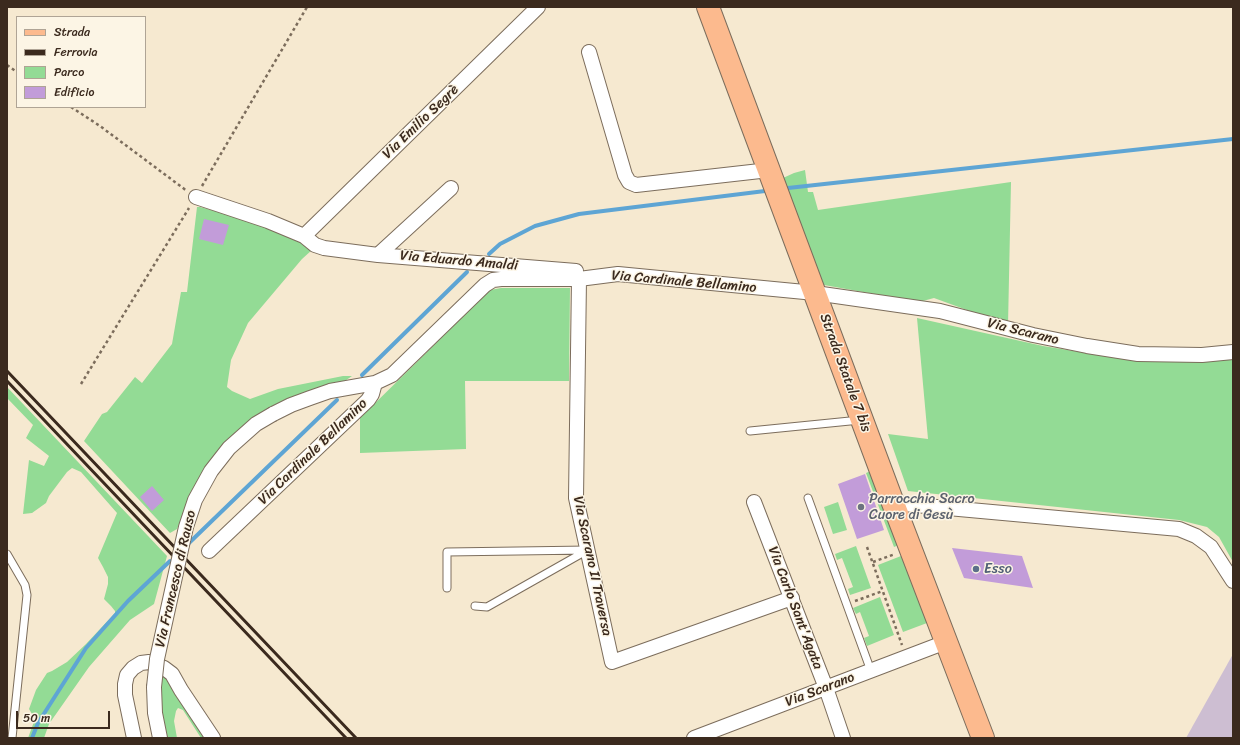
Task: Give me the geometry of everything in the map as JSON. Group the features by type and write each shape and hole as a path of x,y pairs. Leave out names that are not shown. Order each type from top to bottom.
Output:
{"main road":[{"name":"Strada Statale 7 bis","path":"708,7 910,549 983,738"}],"street":[{"name":"Via Emilio Segrè","path":"304,236 538,7"},
{"path":"589,52 625,175 629,182 636,185 769,170"},
{"path":"378,255 451,188"},
{"name":"Via Eduardo Amaldi","path":"196,197 304,236 315,245 324,248 378,255 618,274"},
{"name":"Via Cardinale Bellamino","path":"209,551 368,400 372,394 375,382 388,377 396,371 485,285 493,280 579,279 618,274 815,293"},
{"name":"Via Scarano II Traversa","path":"579,279 576,498 612,662 792,598"},
{"name":"Via Scarano","path":"815,293 940,311 1040,337 1138,354 1202,355 1233,352"},
{"name":"Via Francesco di Rauso","path":"160,738 155,713 154,687 157,659 186,527 195,500 211,471 229,448 256,424 273,414 310,398 375,382"},
{"name":"Via Carlo Sant'Agata","path":"754,502 826,688 843,738"},
{"path":"893,503 1180,529 1196,536 1211,547 1233,581"},
{"name":"Via Scarano","path":"694,738 946,642"},
{"path":"134,738 125,695 125,684 127,675 133,668 141,663 149,662 164,668 172,674 213,738"}],"lane":[{"path":"750,431 862,420"},
{"path":"808,498 871,671"},
{"path":"447,588 447,552 588,550"},
{"path":"475,606 487,606 588,550"},
{"path":"7,554 25,586 27,595 12,738"}],"path":[{"path":"7,65 16,71"},
{"path":"73,108 100,126 196,197"},
{"path":"867,547 907,657"},
{"path":"872,562 910,549"},
{"path":"847,605 883,591"}],"shaded area":[{"path":"1233,654 1233,738 1186,738"}],"green space":[{"path":"805,170 808,192 813,192 818,210 1011,182 1008,325 934,298 919,302 824,285 781,182 783,178"},
{"path":"197,207 274,227 294,236 312,250 302,259 248,323 231,360 227,387 232,391 250,399 278,389 343,376 352,376 342,383 279,404 195,487 177,529 170,533 84,441 102,414 107,412 135,377 142,383 172,344 181,292 187,292"},
{"path":"501,288 570,288 569,381 465,381 466,449 360,453 360,418 490,290"},
{"path":"917,318 1043,346 1086,353 1152,361 1233,359 1233,562 1219,537 1207,527 1179,520 908,491 888,434 928,439"},
{"path":"7,387 167,556 154,604 130,620 89,667 49,724 44,738 28,738 35,719 29,709 36,690 47,673 67,662 115,613 115,611 104,599 108,584 108,577 98,558 117,513 81,472 72,468 67,472 49,496 46,503 32,513 23,514 29,460 44,466 49,456 26,438 33,425 7,398"},
{"path":"873,470 901,544 894,547 866,473"},
{"path":"838,502 847,530 833,534 824,507"},
{"path":"856,546 871,588 850,595 848,589 853,587 842,558 837,560 835,554"},
{"path":"901,556 927,623 903,632 878,565"},
{"path":"880,597 894,635 867,646 864,638 869,636 860,612 856,614 853,608"},
{"path":"162,676 168,677 210,738 201,738 183,710 178,708 174,721 177,738 166,738 161,717"}],"building":[{"path":"204,219 229,225 223,245 199,239"},
{"name":"Parrocchia Sacro Cuore di Gesù","path":"865,474 884,530 857,539 838,484"},
{"path":"152,486 164,500 152,511 140,497"},
{"path":"952,548 1022,556 1033,588 964,578"}],"waterway":[{"path":"788,188 1233,139"},
{"path":"489,254 500,244 535,226 579,214 765,191"},
{"path":"362,375 467,272"},
{"path":"189,543 337,400"},
{"path":"32,738 38,723 86,648 128,601 170,561"}],"railway":[{"path":"7,371 356,738"},
{"path":"7,381 346,738"}],"place":[{"name":"Parrocchia Sacro Cuore di Gesù","path":"861,507"},
{"name":"Esso","path":"976,569"}]}
